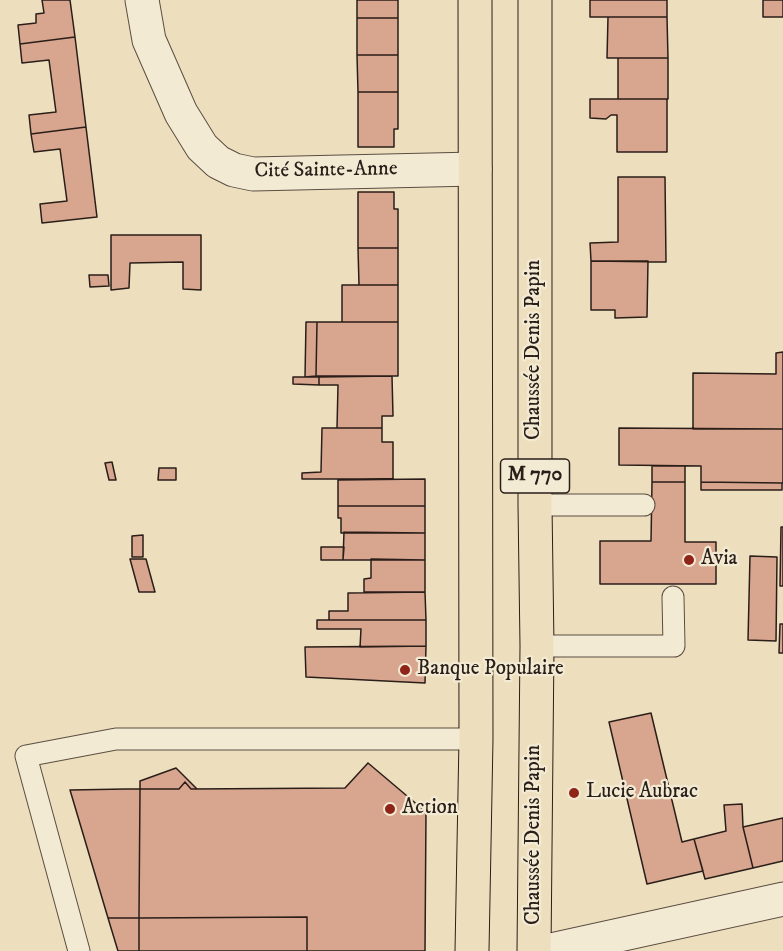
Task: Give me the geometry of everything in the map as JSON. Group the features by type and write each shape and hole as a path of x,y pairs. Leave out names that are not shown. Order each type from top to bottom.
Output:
{"main road":[{"name":"M 770","path":"472,951 476,739 475,0"},
{"name":"Chaussée Denis Papin","path":"534,951 537,646 534,505 535,0"}],"street":[{"name":"Cité Sainte-Anne","path":"142,0 149,40 181,113 202,147 218,162 234,170 253,174 475,169"},
{"path":"546,951 783,898"}],"lane":[{"path":"534,505 644,505"},
{"path":"537,646 674,646 674,597"},
{"path":"78,951 26,756 116,739 476,739"}],"building":[{"path":"42,0 70,0 75,37 20,44 18,25 36,23 36,14 44,13"},
{"path":"357,0 398,0 398,18 357,18"},
{"path":"590,0 667,0 667,17 590,17"},
{"path":"763,0 783,0 783,17 763,17"},
{"path":"608,17 667,17 668,58 607,58"},
{"path":"357,18 398,18 398,55 357,55"},
{"path":"75,37 86,127 31,134 29,115 56,112 49,60 22,63 20,44"},
{"path":"357,55 398,55 398,92 358,92"},
{"path":"618,58 668,58 668,99 618,99"},
{"path":"358,92 398,92 398,129 394,129 394,147 358,147"},
{"path":"590,99 667,99 667,152 617,152 617,115 611,115 606,119 590,118"},
{"path":"86,127 97,217 42,223 40,204 67,201 60,149 34,152 31,134"},
{"path":"618,177 665,177 666,262 591,261 590,243 618,242"},
{"path":"358,192 394,192 394,209 398,209 398,248 358,248"},
{"path":"111,235 201,235 201,290 183,289 183,262 130,263 129,288 111,290"},
{"path":"358,248 398,248 398,285 359,285"},
{"path":"591,261 648,261 647,317 615,318 615,310 591,310"},
{"path":"89,275 108,275 109,286 90,287"},
{"path":"342,285 398,285 398,322 342,322"},
{"path":"306,322 317,322 316,376 305,377"},
{"path":"317,322 398,322 398,376 316,376"},
{"path":"783,352 783,429 693,429 693,373 776,374 776,353"},
{"path":"392,376 393,416 382,416 382,428 337,428 338,385 319,385 319,377"},
{"path":"293,377 319,377 319,385 293,384"},
{"path":"322,428 382,428 382,442 393,442 393,479 302,479 302,473 321,472"},
{"path":"619,428 783,429 783,483 701,482 701,466 619,465"},
{"path":"112,462 116,480 109,480 105,463"},
{"path":"652,466 685,466 685,482 652,482"},
{"path":"159,468 176,468 176,480 158,480"},
{"path":"425,479 425,506 338,506 338,480"},
{"path":"652,482 685,482 685,542 716,542 716,584 600,584 600,541 651,541"},
{"path":"701,482 782,483 782,490 701,490"},
{"path":"338,506 425,506 425,533 341,533"},
{"path":"781,527 783,527 783,586 780,586"},
{"path":"344,532 425,533 425,560 343,560"},
{"path":"143,535 143,557 132,557 132,536"},
{"path":"321,547 344,547 343,560 321,560"},
{"path":"750,556 777,557 776,641 748,640"},
{"path":"130,559 146,559 155,592 139,592"},
{"path":"371,559 425,560 425,592 364,592 364,579 371,578"},
{"path":"425,592 426,620 329,620 329,611 348,611 348,593"},
{"path":"317,620 426,620 426,646 360,647 361,629 317,629"},
{"path":"780,624 783,624 783,653 779,653"},
{"path":"426,646 425,683 306,677 305,647"},
{"path":"651,713 682,842 694,839 703,871 647,884 609,722"},
{"path":"368,763 426,812 425,951 307,951 307,917 139,918 140,789 179,789 185,782 191,789 345,788"},
{"path":"176,768 197,789 191,789 185,782 179,789 140,789 140,781"},
{"path":"140,789 139,918 108,918 70,790"},
{"path":"742,804 743,827 753,868 705,879 694,839 726,831 724,805"},
{"path":"783,818 783,861 753,868 743,827"},
{"path":"307,917 307,951 139,951 139,918"},
{"path":"108,918 139,918 139,951 118,951"}],"place":[{"name":"Avia","path":"689,560"},
{"name":"Banque Populaire","path":"405,670"},
{"name":"Lucie Aubrac","path":"574,793"},
{"name":"Action","path":"390,809"}]}
